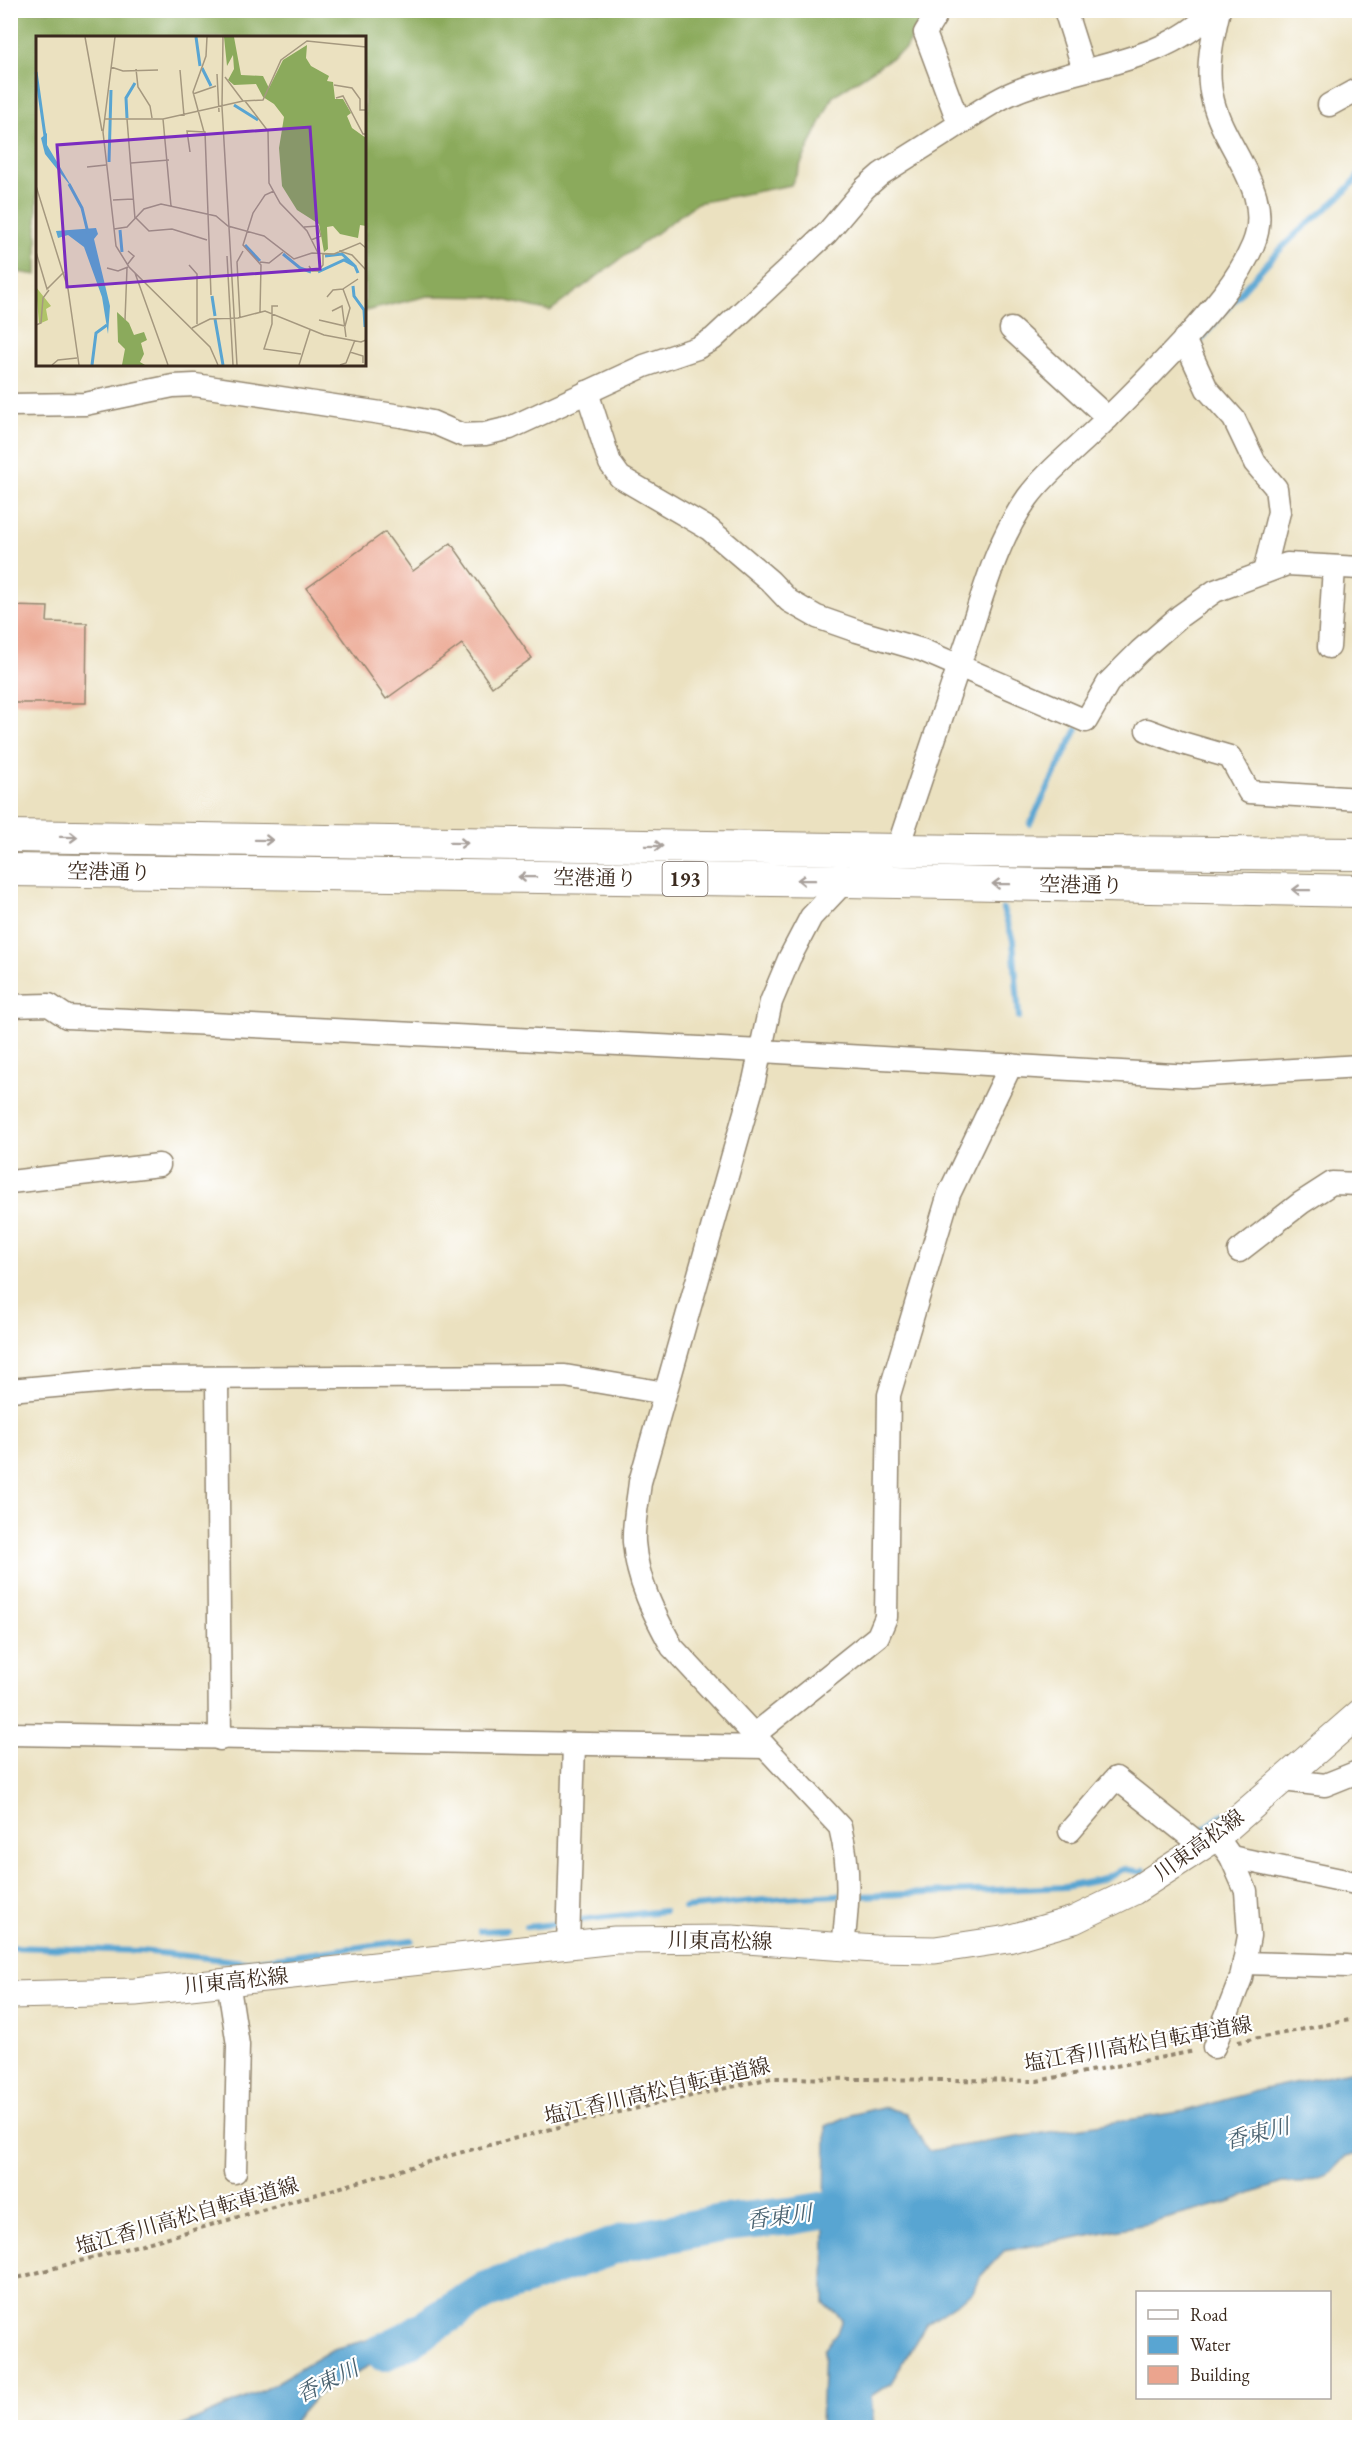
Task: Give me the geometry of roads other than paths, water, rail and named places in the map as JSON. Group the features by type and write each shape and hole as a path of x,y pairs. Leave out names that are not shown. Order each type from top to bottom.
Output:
{"highway":[{"name":"空港通り","path":"10,836 897,850 1359,854"},
{"name":"空港通り","path":"10,870 845,881 1359,891"}],"main road":[{"name":"川東高松線","path":"10,1995 135,1992 615,1940 732,1939 843,1947 934,1950 1008,1939 1074,1920 1217,1847 1283,1780 1359,1713"}],"street":[{"path":"939,10 925,33 959,124"},
{"path":"1065,10 1084,70"},
{"path":"10,405 85,404 173,386 195,385 400,416 432,422 462,435 485,434 510,428 644,366 697,348 713,339 827,234 865,188 881,174 993,102 1017,91 1174,42 1200,26 1214,10"},
{"path":"843,1947 849,1889 840,1827 672,1647 653,1612 639,1576 634,1541 640,1482 754,1080 771,1002 789,958 811,917 845,881 897,850 986,585 1016,515 1030,494 1134,394 1211,310 1238,272 1253,244 1258,225 1258,206 1254,189 1221,124 1212,100 1209,68 1219,10"},
{"path":"1329,105 1359,88"},
{"path":"1011,329 1108,418"},
{"path":"1184,339 1207,389 1234,419 1255,463 1276,488 1279,512 1264,573"},
{"path":"587,392 610,463 620,477 709,529 770,581 789,602 817,617 922,650 958,668 1086,721 1108,683 1180,616 1215,591 1287,564 1359,568"},
{"path":"1329,647 1334,567"},
{"path":"1147,730 1230,757 1249,792 1359,798"},
{"path":"10,1006 50,1005 67,1017 761,1051 1191,1076 1359,1066"},
{"path":"10,1734 574,1744 760,1741 878,1636 886,1617 889,1395 949,1194 1011,1065"},
{"path":"10,1182 159,1165"},
{"path":"1239,1251 1301,1203 1332,1183 1359,1184"},
{"path":"10,1390 144,1378 565,1376 665,1393"},
{"path":"217,1378 220,1739"},
{"path":"568,1945 574,1744"},
{"path":"1283,1780 1324,1785 1359,1771"},
{"path":"1070,1831 1116,1778 1217,1847 1359,1884"},
{"path":"1214,2047 1241,1978 1249,1936 1246,1891 1217,1847"},
{"path":"1244,1963 1347,1965"},
{"path":"228,1982 238,2045 235,2172"}],"water":[{"path":"1359,2069 1359,2153 1346,2156 1328,2175 1302,2183 1282,2183 1228,2202 1147,2224 1004,2251 979,2278 973,2292 926,2324 891,2383 871,2396 874,2427 821,2427 824,2349 837,2333 842,2319 824,2303 826,2126 851,2115 882,2107 906,2113 928,2151 1185,2111 1260,2090"},
{"path":"435,2322 406,2345 317,2395 291,2425 286,2427 179,2427 266,2389 333,2349"}],"waterway":[{"path":"1197,351 1197,345 1257,274 1296,234 1346,191 1360,174"},
{"path":"1030,824 1077,729"},
{"path":"1003,909 1013,940 1019,1017"},
{"path":"1202,1830 1224,1814"},
{"path":"859,1896 1065,1887 1100,1880 1124,1869 1142,1872 1144,1870"},
{"path":"684,1908 838,1895"},
{"path":"579,1920 664,1911"},
{"path":"526,1927 555,1924"},
{"path":"480,1931 506,1930"},
{"path":"10,1947 141,1951 245,1962 412,1940"},
{"name":"香東川","path":"383,2352 406,2341 487,2290 626,2242 723,2223 791,2216 876,2202"}]}
